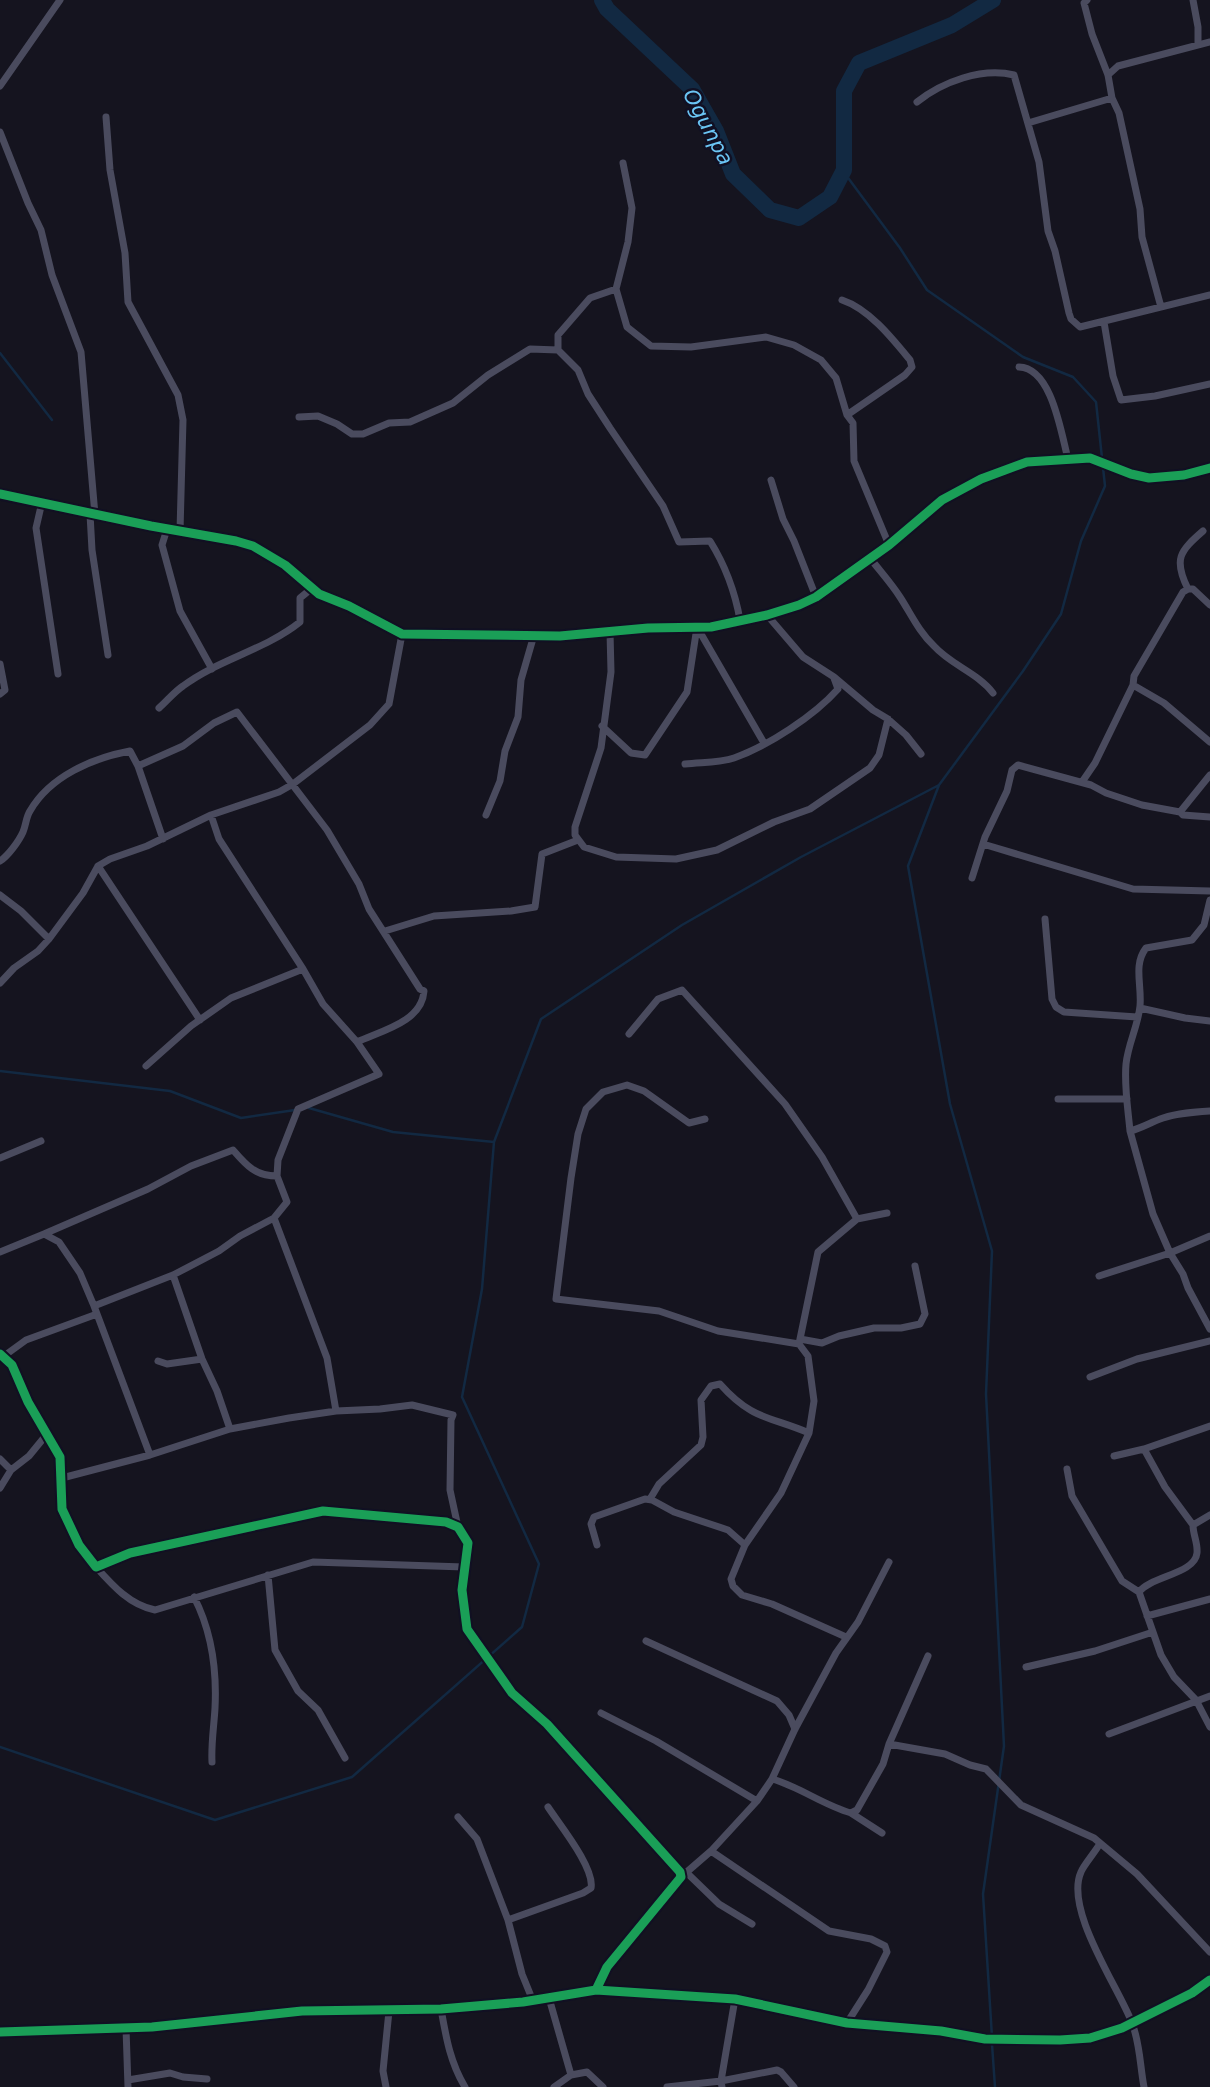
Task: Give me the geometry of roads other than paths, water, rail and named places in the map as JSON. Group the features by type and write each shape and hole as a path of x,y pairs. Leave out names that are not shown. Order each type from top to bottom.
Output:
{"street":[{"path":"0,86 60,0"},
{"path":"1087,0 1084,3 1092,34 1119,113 1140,209 1142,237 1161,307"},
{"path":"1193,0 1198,44"},
{"path":"1108,75 1118,66 1210,42"},
{"path":"917,102 929,92 982,73 1003,72 1014,75"},
{"path":"1014,75 1028,122 1112,98"},
{"path":"1014,75 1040,162 1048,231 1071,319 1080,327 1210,295"},
{"path":"106,117 110,170 125,253 128,302 178,395 183,420 180,531"},
{"path":"0,132 27,203 41,230 52,275 81,352 85,379 92,550 108,655"},
{"path":"623,163 632,208 628,242 617,289 627,327 650,346 691,347 766,337 794,345 821,360 836,378 847,415 853,423 854,461 889,545"},
{"path":"558,350 558,335 590,299 617,289"},
{"path":"842,300 855,304 867,315 904,352 912,367 905,375 847,415"},
{"path":"1104,322 1108,355 1121,400 1163,395 1210,384"},
{"path":"299,417 318,416 337,424 352,435 363,434 389,424 410,422 453,403 488,375 530,349 558,350 578,370 596,406 663,506 679,542 710,541 721,559 737,599 740,620"},
{"path":"1019,367 1036,372 1043,382 1054,404 1068,459"},
{"path":"0,494 253,546 285,565 311,589 402,634 591,635 648,628 697,627 740,620 767,615 816,597 889,545 942,500 981,479 1027,461 1090,458 1149,478 1184,475 1210,468"},
{"path":"771,480 783,519 816,597"},
{"path":"42,502 36,528 58,674"},
{"path":"167,529 162,545 180,611 212,669"},
{"path":"1188,589 1179,571 1180,560 1185,547 1203,531"},
{"path":"870,558 935,648 986,682 993,693"},
{"path":"159,708 184,685 294,628 300,622 300,598 311,589"},
{"path":"1188,589 1193,589 1210,605"},
{"path":"1082,782 1095,763 1133,685 1134,676 1188,589"},
{"path":"767,615 803,657 834,677 873,710 888,719 906,735 921,754"},
{"path":"602,726 631,753 645,755 687,692 697,627"},
{"path":"697,627 764,743"},
{"path":"610,632 611,673 601,747 575,827 578,840 584,848 616,857 676,859 717,850 774,822 810,809 870,768 879,755 888,719"},
{"path":"0,983 49,939 83,893 98,866 163,839 211,815 279,792 370,725 388,704 402,634"},
{"path":"486,815 500,781 505,751 518,717 521,680 534,635"},
{"path":"0,664 5,690 0,694"},
{"path":"685,764 733,758 764,743 825,704 838,689 834,677"},
{"path":"1133,685 1164,703 1210,742"},
{"path":"138,766 183,746 214,723 237,712 250,726 272,761 293,784 327,831 359,884 369,909 424,995 412,1016 357,1042"},
{"path":"0,861 23,833 29,811 48,790 75,769 108,755 130,751 138,766 163,839"},
{"path":"972,878 983,844 1007,791 1012,770 1018,765 1082,782 1142,805 1180,812 1183,815 1210,817"},
{"path":"1180,812 1210,775"},
{"path":"211,815 219,839 323,1004 357,1042 379,1074 298,1109 278,1160 277,1176 287,1202 274,1218 173,1275 26,1340 2,1355 12,1365 27,1402 60,1457 62,1509 79,1545 112,1585 140,1607 155,1610 313,1562 464,1567"},
{"path":"385,931 434,916 535,907 542,854 578,840"},
{"path":"983,844 1133,890 1210,891"},
{"path":"98,866 200,1020"},
{"path":"0,895 21,911 49,939"},
{"path":"1210,900 1204,925 1192,940 1146,948 1138,958 1140,1008 1126,1064 1130,1130 1150,1204 1170,1253 1184,1274 1188,1288 1210,1329"},
{"path":"1045,919 1052,999 1056,1007 1064,1012 1136,1017"},
{"path":"146,1066 200,1020 231,998 303,970"},
{"path":"629,1034 658,999 682,990 785,1104 822,1157 857,1219"},
{"path":"1140,1008 1210,1021"},
{"path":"705,1119 689,1123 644,1091 628,1084 603,1092 586,1110 578,1135 571,1178 556,1299 659,1311 718,1331 822,1343 874,1328 901,1328 920,1324 925,1314 915,1266"},
{"path":"1058,1099 1127,1099"},
{"path":"1130,1130 1143,1128 1161,1118 1210,1111"},
{"path":"0,1158 41,1141"},
{"path":"0,1252 125,1199 191,1166 233,1150 250,1170 277,1176"},
{"path":"846,1637 772,1604 742,1595 733,1586 732,1579 744,1545 780,1493 809,1433 814,1401 808,1356 800,1342 818,1252 857,1219 887,1213"},
{"path":"274,1218 327,1357 336,1411"},
{"path":"44,1234 59,1242 80,1273 149,1455"},
{"path":"1099,1276 1170,1253 1210,1236"},
{"path":"173,1275 230,1429"},
{"path":"1090,1377 1138,1359 1210,1341"},
{"path":"158,1362 167,1364 202,1359"},
{"path":"650,1499 659,1484 701,1445 701,1400 711,1386 720,1384 738,1403 761,1417 809,1433"},
{"path":"62,1478 149,1455 230,1429 336,1411 412,1405 453,1415 450,1490 458,1527 468,1543 462,1590 467,1629 512,1693 547,1724 683,1874 719,1904 752,1924"},
{"path":"1114,1456 1144,1449 1210,1426"},
{"path":"0,1488 11,1470 29,1456 47,1434"},
{"path":"1139,1592 1146,1584 1192,1563 1197,1556 1193,1525 1165,1487 1144,1449"},
{"path":"0,1459 11,1470"},
{"path":"1067,1469 1072,1496 1122,1581 1139,1592 1161,1655 1174,1677 1196,1700 1210,1727"},
{"path":"597,1545 591,1524 594,1517 650,1499 674,1511 728,1530 744,1545"},
{"path":"96,1567 130,1553 323,1511 446,1522 458,1527"},
{"path":"1193,1525 1210,1515"},
{"path":"596,1990 607,1967 683,1874 711,1851 757,1801 772,1779 795,1729 890,1562"},
{"path":"268,1575 275,1650 298,1691 318,1710 345,1758"},
{"path":"194,1597 206,1620 212,1648 215,1706 212,1762"},
{"path":"1147,1616 1210,1599"},
{"path":"1026,1667 1095,1651 1153,1632"},
{"path":"646,1641 777,1701 789,1715 795,1729"},
{"path":"851,1813 862,1804 883,1764 889,1744 928,1657"},
{"path":"1108,1734 1210,1696"},
{"path":"601,1713 656,1741 757,1801"},
{"path":"889,1744 945,1754 986,1769 1021,1805 1094,1839 1138,1874 1210,1952"},
{"path":"772,1779 792,1784 851,1813 882,1833"},
{"path":"508,1920 591,1888 592,1881 586,1865 548,1807"},
{"path":"458,1817 477,1839 508,1920 522,1974 533,2001"},
{"path":"1099,1845 1081,1872 1079,1888 1082,1908 1102,1967 1132,2023 1144,2087"},
{"path":"711,1851 829,1931 871,1939 885,1946 887,1952 880,1968 847,2023"},
{"path":"0,2032 152,2027 302,2011 441,2009 533,2001 596,1990 734,1999 847,2023 941,2031 985,2039 1060,2040 1090,2038 1132,2023 1192,1993 1210,1980"},
{"path":"549,1998 570,2075"},
{"path":"722,2084 734,1999"},
{"path":"441,2009 456,2071 466,2087"},
{"path":"386,2087 383,2071 389,2011"},
{"path":"126,2028 128,2083 170,2074 207,2079"},
{"path":"667,2087 722,2084 776,2070 794,2087"},
{"path":"554,2087 570,2075 587,2072 603,2087"}],"waterway":[{"name":"Ogunpa","path":"602,0 607,9 692,89 716,131 733,174 770,210 799,218 830,197 844,170 844,91 859,63 952,25 993,0"},
{"path":"843,171 900,248 927,290 1023,357 1073,377 1096,402 1105,486 1081,541 1061,614 1023,671 939,785 908,866 950,1104 992,1251 986,1394 1004,1746 983,1894 992,2037"},
{"path":"0,353 52,420"},
{"path":"0,1747 215,1820 352,1777 522,1627 539,1564 462,1397 482,1289 494,1142 541,1019 682,925 801,857 939,785"},
{"path":"0,1071 170,1091 241,1118 295,1110"},
{"path":"309,1108 393,1132 494,1142"},
{"path":"992,2044 995,2087"}]}
